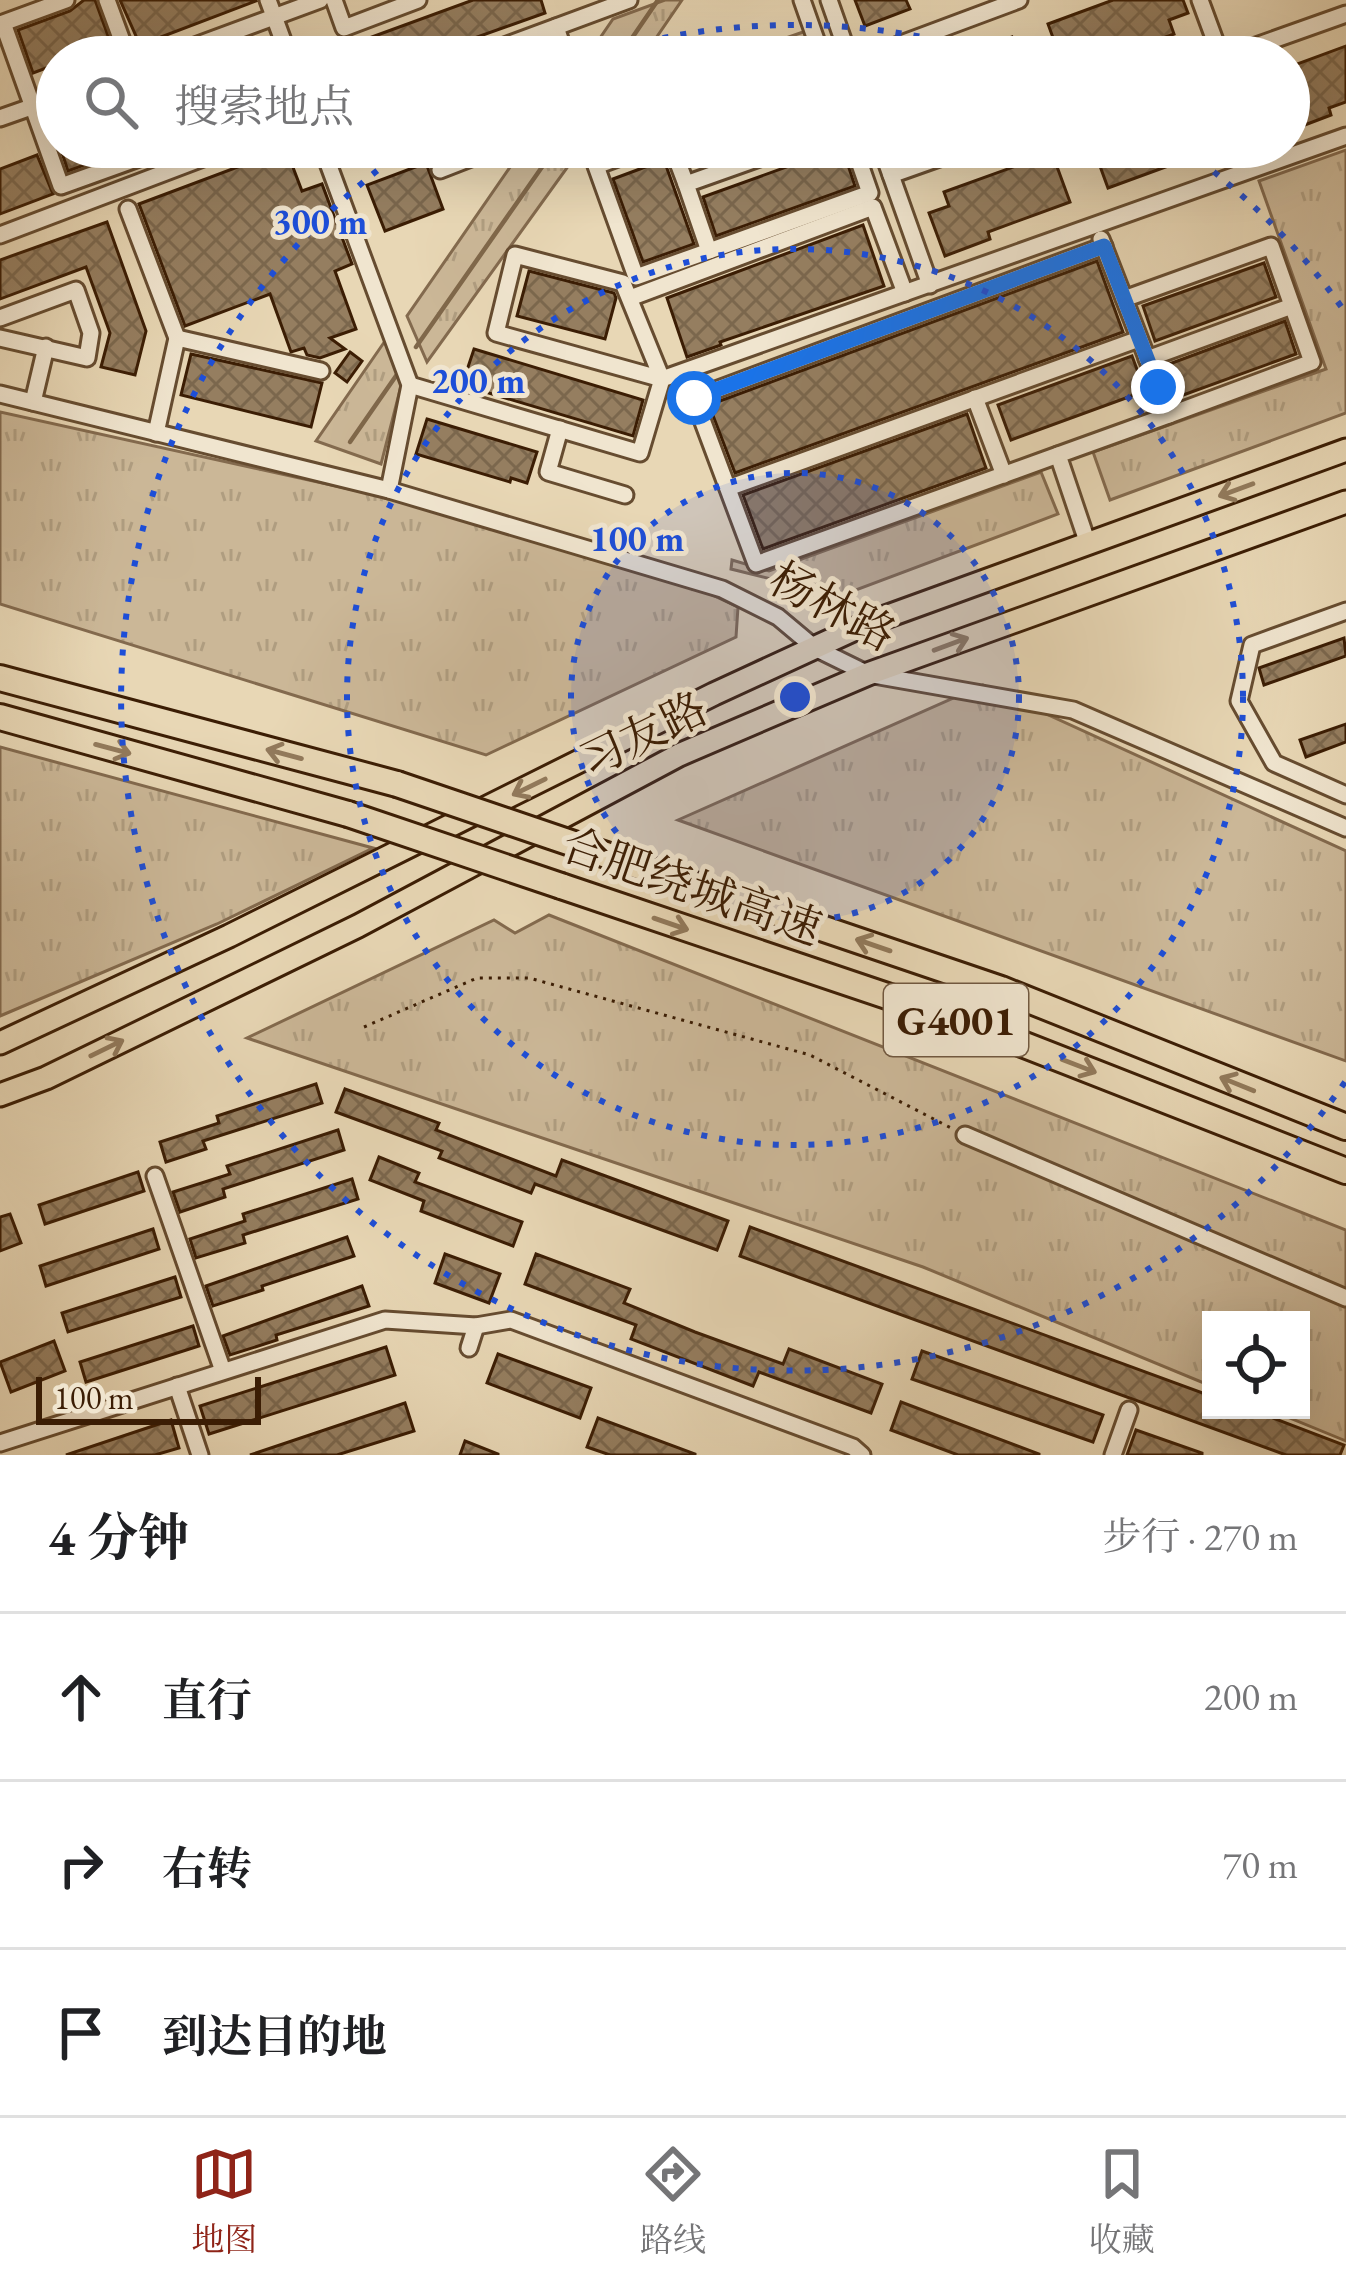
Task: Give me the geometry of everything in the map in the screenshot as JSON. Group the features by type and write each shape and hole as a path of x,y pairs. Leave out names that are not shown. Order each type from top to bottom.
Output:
{"highway":[{"name":"合肥绕城高速","path":"0,678 397,784 1001,989 1346,1127"},
{"name":"合肥绕城高速","path":"0,717 347,814 561,886 979,1027 1346,1171"}],"main road":[{"name":"习友路","path":"0,1043 866,624 1346,450"},
{"name":"习友路","path":"0,1095 46,1078 358,926 680,755 868,674 1346,502"}],"street":[{"path":"36,115 1,23 66,0"},
{"path":"107,0 120,36"},
{"path":"210,36 271,8 320,0"},
{"path":"334,0 344,28 418,0"},
{"path":"532,36 628,0"},
{"path":"802,0 815,36"},
{"path":"829,0 842,36"},
{"path":"922,36 1019,0"},
{"path":"1200,0 1215,36"},
{"path":"1283,36 1346,14"},
{"path":"556,27 559,36"},
{"path":"0,118 36,106"},
{"path":"1310,149 1346,136"},
{"path":"55,168 62,186 112,168"},
{"path":"0,235 177,168"},
{"path":"330,168 410,385 389,490"},
{"path":"440,170 445,168"},
{"path":"597,168 636,277 870,193 861,168"},
{"path":"680,168 710,251"},
{"path":"686,184 731,168"},
{"path":"888,168 930,285"},
{"path":"891,175 911,168"},
{"path":"410,385 640,453 662,379 623,283 515,255 496,333 662,379 1255,168"},
{"path":"630,298 874,207 905,293"},
{"path":"128,209 177,338 156,433"},
{"path":"1096,225 1169,415"},
{"path":"1104,246 694,398 756,564 1312,362 1271,246 1124,299"},
{"path":"0,318 76,290 92,333 87,358 0,338"},
{"path":"1148,359 1292,306"},
{"path":"177,338 321,371"},
{"path":"728,488 1139,339"},
{"path":"33,402 46,347"},
{"name":"杨林路","path":"0,394 389,490 722,589 778,617 815,648 868,674 1073,710 1346,828"},
{"path":"975,398 1004,475"},
{"path":"560,429 548,472 625,495"},
{"path":"1058,455 1088,544"},
{"path":"1346,611 1252,645 1239,701 1274,763 1346,795"},
{"path":"965,1135 1346,1298"},
{"path":"155,1176 223,1372"},
{"path":"0,1443 385,1320 476,1326 511,1321 854,1447 862,1455"},
{"path":"469,1348 476,1326"},
{"path":"177,1386 200,1455"},
{"path":"1113,1455 1129,1411"}],"path":[{"path":"364,1027 477,978 529,978 810,1055 965,1135"}],"green space":[{"path":"665,0 682,0 657,36 601,36 613,19"},
{"path":"1346,150 1346,413 1110,500 1093,452 1326,369 1259,181 1310,168 1310,163"},
{"path":"509,168 567,168 427,362 407,316"},
{"path":"385,341 402,382 381,464 316,441"},
{"path":"0,412 440,509 695,587 738,607 736,637 486,755 0,604"},
{"path":"1041,472 1058,514 840,596 731,569 732,560 769,571"},
{"path":"983,685 1346,851 1346,1061 678,820"},
{"path":"0,747 373,848 217,924 0,1016"},
{"path":"549,915 1346,1230 1346,1441 1292,1419 1310,1419 1310,1311 1202,1311 1202,1382 923,1267 247,1038 494,920 515,933"}],"building":[{"path":"84,0 95,0 108,36 36,36 33,73 18,30 70,11"},
{"path":"120,0 256,1 164,36 136,36"},
{"path":"473,0 541,0 545,13 480,36 375,36"},
{"path":"855,0 906,0 910,9 865,26"},
{"path":"1113,0 1183,0 1188,13 1169,20 1174,34 1169,36 1052,36 1048,24"},
{"path":"1346,46 1346,102 1329,108 1331,115 1310,123 1310,59"},
{"path":"36,155 36,168 42,168 53,194 0,214 0,169"},
{"path":"235,168 293,168 302,191 322,184 352,264 335,271 356,329 330,338 345,349 320,358 307,355 304,348 291,352 270,294 185,326 139,204"},
{"path":"413,168 428,168 443,209 385,231 367,185"},
{"path":"643,168 667,168 694,244 643,262 613,179"},
{"path":"784,168 849,168 855,186 716,236 703,197"},
{"path":"1010,168 1058,168 1070,202 988,232 990,239 945,256 929,213 949,206 944,192"},
{"path":"1101,168 1163,168 1108,188"},
{"path":"107,222 146,331 135,375 101,367 110,333 86,267 0,299 0,260"},
{"path":"863,225 884,286 687,357 667,298"},
{"path":"1097,261 1123,332 735,473 709,405"},
{"path":"1264,263 1276,297 1155,341 1143,306"},
{"path":"529,271 614,293 605,339 517,316"},
{"path":"1285,321 1296,354 1175,398 1164,366"},
{"path":"474,349 643,400 633,436 462,385"},
{"path":"350,352 362,361 347,382 335,373"},
{"path":"191,354 322,383 311,427 181,395"},
{"path":"1132,356 1145,391 1011,440 998,405"},
{"path":"967,414 986,468 763,549 743,495"},
{"path":"427,419 537,452 527,483 416,454"},
{"path":"1344,638 1346,656 1264,685 1259,668"},
{"path":"1346,724 1346,742 1306,757 1300,740"},
{"path":"316,1084 322,1103 203,1141 206,1149 166,1162 160,1142 219,1123 217,1116"},
{"path":"345,1089 439,1123 436,1130 556,1176 562,1160 728,1221 717,1250 535,1184 531,1193 439,1158 442,1151 336,1112"},
{"path":"338,1130 344,1150 223,1189 225,1197 180,1212 173,1192 230,1174 227,1166"},
{"path":"379,1157 419,1173 415,1182 522,1222 513,1246 421,1211 424,1201 370,1180"},
{"path":"138,1172 144,1191 45,1224 39,1205"},
{"path":"352,1179 358,1199 243,1235 245,1243 196,1258 190,1239 245,1221 243,1214"},
{"path":"10,1214 21,1243 0,1251 0,1217"},
{"path":"750,1227 1202,1393 1202,1419 1276,1419 1344,1445 1340,1455 1286,1455 740,1256"},
{"path":"153,1229 159,1249 46,1286 40,1266"},
{"path":"347,1237 354,1256 213,1306 206,1286"},
{"path":"445,1254 500,1274 489,1303 435,1283"},
{"path":"536,1254 630,1289 624,1303 695,1332 783,1364 789,1349 882,1384 871,1413 759,1372 753,1386 631,1339 636,1325 525,1284"},
{"path":"175,1277 181,1297 68,1332 62,1313"},
{"path":"362,1286 369,1306 230,1355 223,1336"},
{"path":"193,1326 199,1346 86,1382 80,1362"},
{"path":"54,1341 65,1371 11,1392 0,1362"},
{"path":"386,1347 395,1375 209,1434 200,1406"},
{"path":"922,1351 1103,1415 1093,1442 912,1379"},
{"path":"498,1354 591,1388 580,1418 487,1383"},
{"path":"901,1402 1039,1455 958,1455 891,1430"},
{"path":"405,1403 414,1431 337,1455 250,1455"},
{"path":"598,1418 695,1455 610,1455 587,1447"},
{"path":"171,1420 179,1448 155,1455 66,1455"},
{"path":"1136,1430 1202,1453 1202,1455 1127,1455"},
{"path":"465,1441 498,1454 498,1455 460,1455"}],"waterway":[{"path":"633,36 658,0"},
{"path":"416,347 541,168"},
{"path":"350,442 398,373"}],"route":[{"path":"694,398 1104,246 1158,387"}]}
